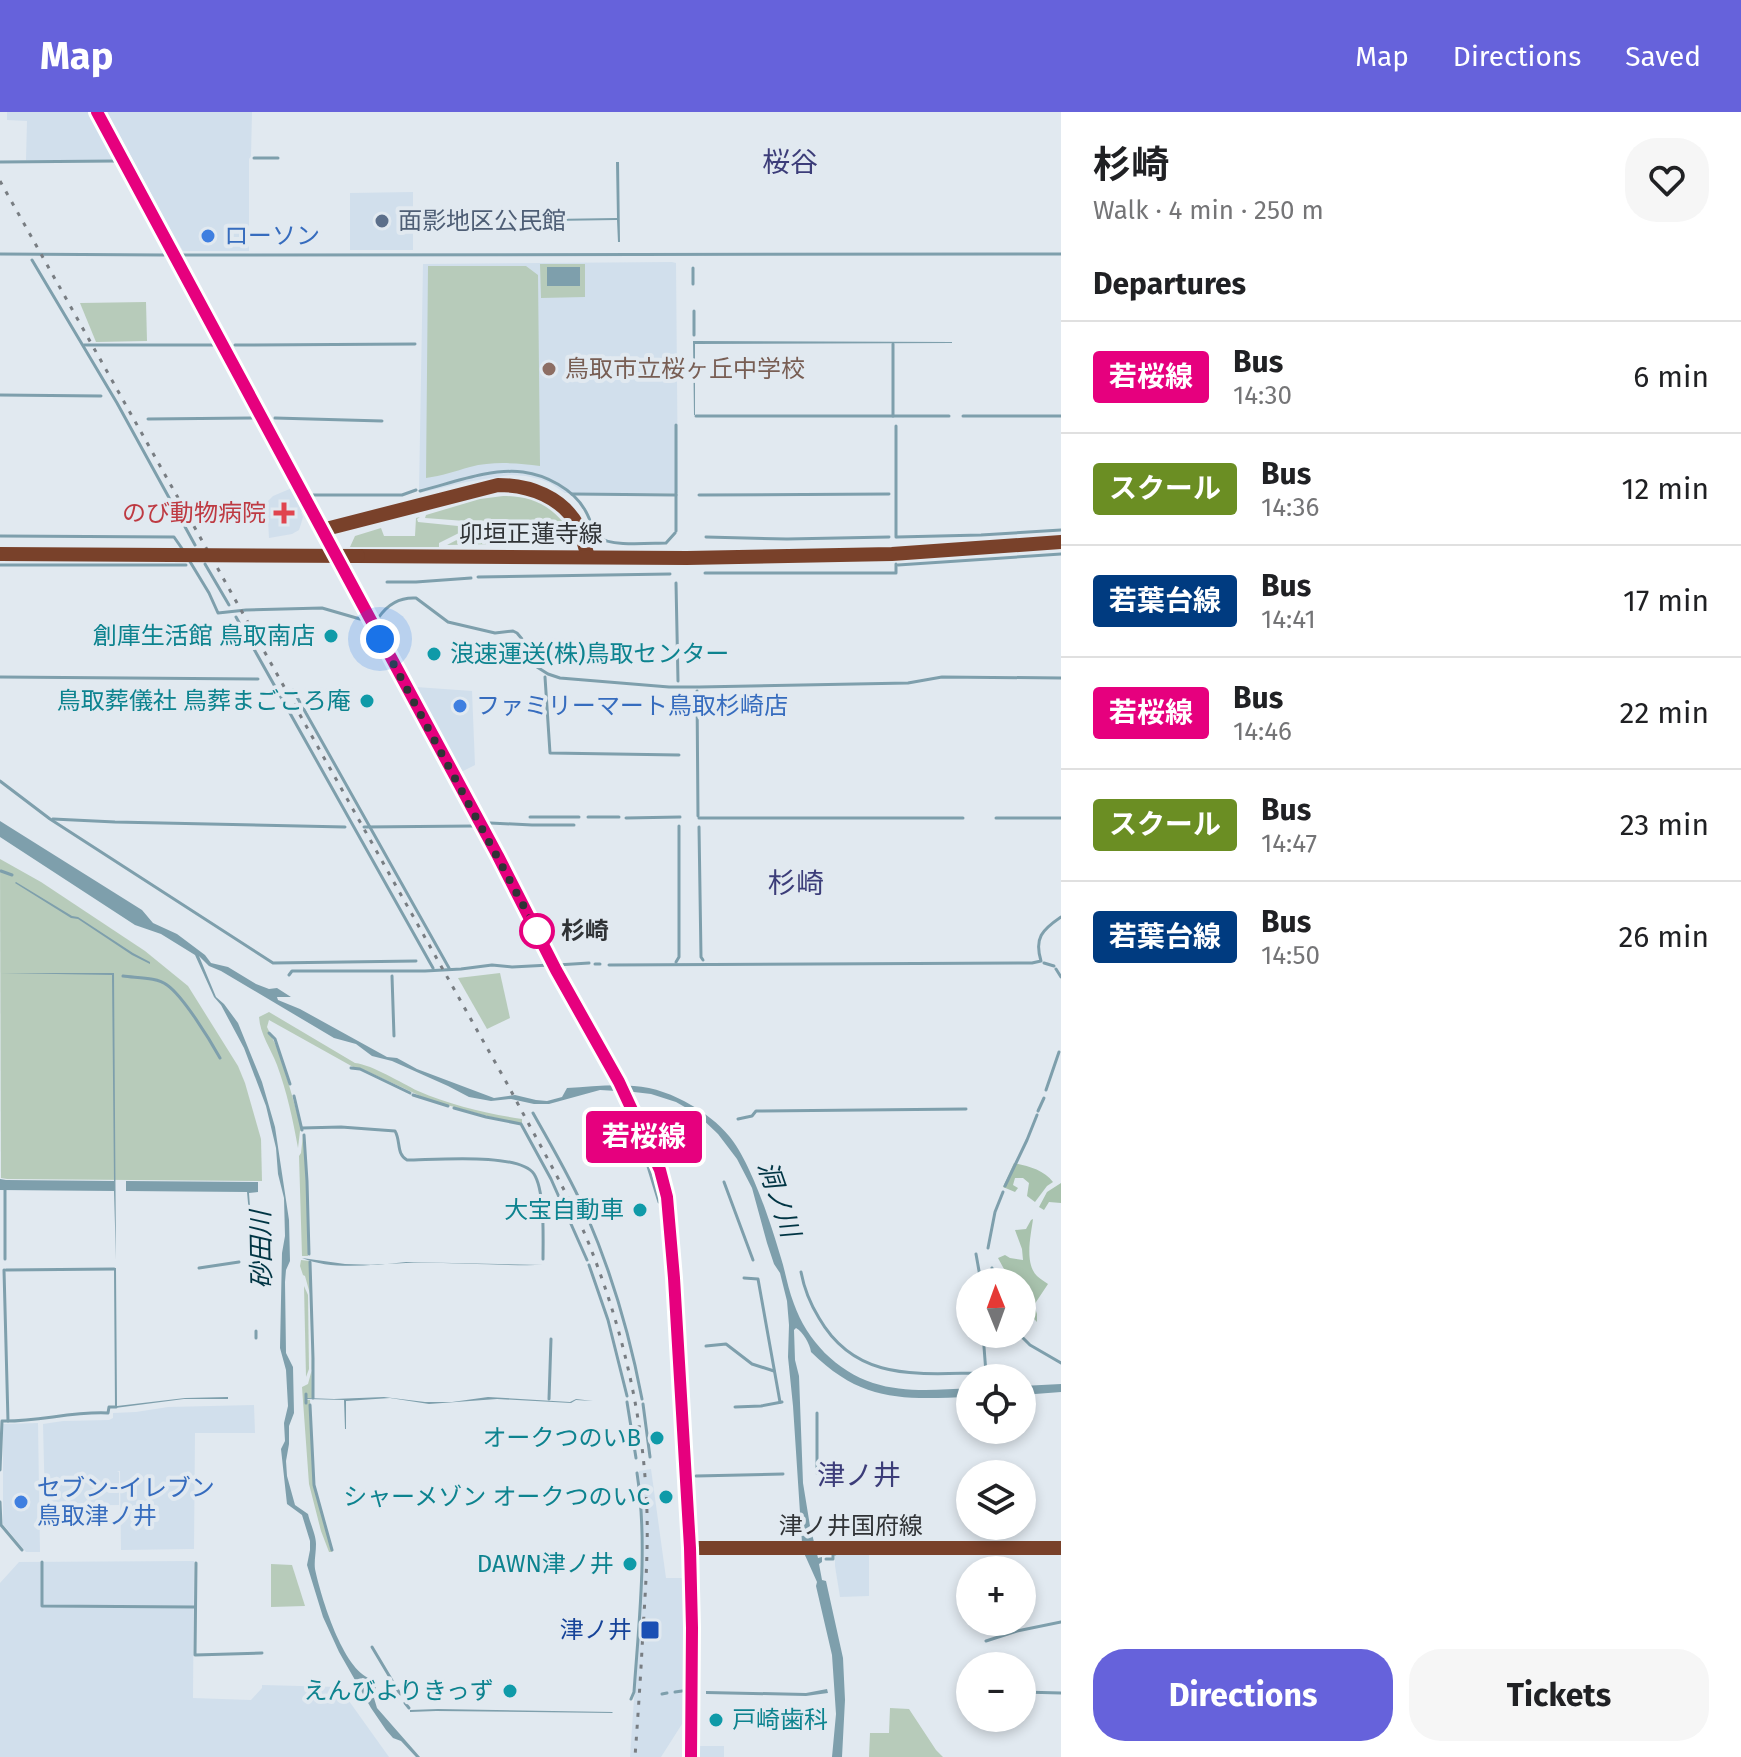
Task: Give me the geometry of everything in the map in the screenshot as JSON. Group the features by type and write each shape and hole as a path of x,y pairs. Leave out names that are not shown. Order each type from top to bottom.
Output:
{"main road":[{"path":"97,112 498,856 556,970 619,1082 660,1170 667,1197 674,1278 690,1548 691,1757"},
{"path":"322,530 498,485 515,485 545,494 570,513 579,528 588,556"},
{"name":"卯垣正蓮寺線","path":"0,554 687,558 892,554 1061,542"},
{"name":"津ノ井国府線","path":"690,1548 1061,1548"}],"shaded area":[{"path":"7,112 89,112 114,161 26,160 27,121 7,120"},
{"path":"107,112 252,112 249,251 183,251"},
{"path":"616,162 619,162 620,242 617,220 551,221 617,218"},
{"name":"面影地区公民館","path":"413,192 413,250 350,250 350,193"},
{"name":"鳥取市立桜ヶ丘中学校","path":"676,263 678,493 565,493 539,479 510,475 420,493 423,264"},
{"path":"547,267 580,267 580,286 547,286"},
{"path":"693,341 952,343 695,344 694,415"},
{"name":"のび動物病院","path":"292,488 304,509 299,530 269,538 267,502"},
{"path":"416,687 472,691 475,765 461,772"},
{"path":"0,821 142,910 153,923 177,934 211,963 228,967 269,989 277,988 291,997 277,997 278,1000 387,1057 397,1058 417,1069 494,1098 515,1095 547,1101 562,1097 567,1088 609,1085 656,1090 691,1105 725,1131 752,1177 777,1244 794,1304 815,1342 847,1371 873,1383 921,1390 956,1389 956,1397 924,1398 866,1389 830,1369 811,1352 801,1332 796,1328 794,1330 803,1483 818,1558 822,1557 819,1564 822,1580 826,1581 843,1658 845,1700 842,1757 832,1757 836,1714 832,1655 817,1582 802,1543 788,1357 787,1301 752,1188 737,1159 718,1134 697,1114 676,1102 651,1094 600,1090 549,1104 469,1097 392,1061 372,1056 356,1044 334,1038 209,966 199,956 216,997 238,1023 262,1082 275,1127 289,1220 290,1261 285,1282 286,1353 293,1367 294,1413 289,1426 287,1476 295,1505 308,1514 314,1533 315,1569 335,1631 351,1662 376,1686 374,1698 377,1708 420,1757 416,1757 386,1730 339,1652 323,1617 307,1565 310,1541 302,1515 287,1504 281,1449 285,1441 284,1423 288,1406 286,1370 280,1348 284,1198 266,1106 244,1048 214,997 195,955 161,934 135,925 0,837"},
{"path":"16,882 78,917 150,964 78,919 71,918"},
{"path":"0,973 114,973 116,1260 114,1191 0,1190 0,1179 114,1181 112,975"},
{"path":"126,1181 258,1182 258,1192 249,1193 255,1257 253,1257 247,1192 126,1191"},
{"path":"302,1258 345,1264 373,1265 327,1264"},
{"path":"406,1262 543,1265 423,1263 388,1264"},
{"path":"114,1268 117,1406 185,1398 228,1399 184,1399 115,1408"},
{"path":"1061,1384 1061,1392 1036,1394 1036,1385"},
{"path":"384,1397 425,1402 488,1397 570,1402 576,1399 593,1401 576,1400 571,1403 497,1399 429,1404 390,1398 346,1401 345,1429 344,1400 307,1399"},
{"path":"254,1405 255,1433 195,1433 194,1549 121,1550 120,1471 117,1471 119,1505 45,1506 43,1424 109,1420 113,1418 113,1413 168,1407"},
{"name":"セブン-イレブン 鳥取津ノ井","path":"38,1423 40,1552 26,1552 3,1524 3,1424"},
{"path":"651,1469 666,1578 685,1578 682,1724 661,1757 630,1757 644,1552 639,1471"},
{"path":"835,1555 869,1555 869,1596 840,1597"},
{"path":"194,1561 193,1698 251,1700 262,1685 339,1687 389,1757 0,1757 0,1583 19,1562"},
{"path":"827,1689 828,1693 806,1696 706,1694 706,1691 806,1693"},
{"path":"438,1709 613,1712 410,1712"},
{"path":"698,1746 724,1746 724,1757 698,1757"}],"green space":[{"path":"540,264 585,264 585,297 541,298"},
{"path":"428,266 526,266 538,275 540,466 487,464 426,478"},
{"path":"146,302 147,341 96,342 80,303"},
{"path":"503,496 536,502 557,515 563,522 553,531 549,543 447,545 470,533 473,523 425,518 426,515 480,499"},
{"path":"420,517 418,522 468,527 439,543 439,547 350,547 355,536 381,528 384,536 415,536 416,518"},
{"path":"0,859 41,882 145,951 188,986 238,1066 245,1083 261,1139 262,1181 1,1178"},
{"path":"500,973 510,1018 487,1029 458,978"},
{"path":"269,1012 355,1063 418,1091 469,1108 522,1119 522,1124 429,1100 355,1068 269,1020 267,1027 280,1054 302,1130 298,1148 284,1085 260,1023 259,1017"},
{"path":"651,1113 682,1126 661,1140 649,1115"},
{"path":"303,1135 308,1256 302,1256 299,1156"},
{"path":"1014,1163 1031,1167 1053,1182 1035,1202 1027,1196 1029,1183 1023,1178 1015,1178 1013,1185 1018,1188 1015,1192 1003,1187"},
{"path":"1061,1183 1061,1203 1049,1202 1044,1210 1039,1207 1047,1192"},
{"path":"1031,1220 1029,1249 1032,1268 1003,1268 998,1258 1005,1255 1023,1260 1015,1230 1026,1229"},
{"path":"301,1260 310,1261 311,1334 310,1294 300,1266"},
{"path":"1036,1274 1048,1284 1036,1302"},
{"path":"304,1286 308,1295 309,1369 306,1377"},
{"path":"312,1371 312,1398 307,1400 310,1400 314,1485 332,1552 329,1552 321,1531 309,1484 302,1387 308,1384"},
{"path":"271,1564 292,1565 305,1606 271,1607"},
{"path":"890,1708 909,1709 943,1757 869,1757 870,1733 889,1733"}],"waterway":[{"path":"254,158 278,158"},
{"path":"0,162 115,161"},
{"path":"0,254 164,255"},
{"path":"181,255 1061,254"},
{"path":"32,260 117,403 195,545"},
{"path":"693,268 693,284"},
{"path":"694,311 694,335"},
{"path":"235,345 415,344"},
{"path":"893,344 893,416"},
{"path":"84,345 213,345"},
{"path":"0,395 101,396"},
{"path":"696,416 949,416"},
{"path":"963,416 1061,416"},
{"path":"148,419 252,418"},
{"path":"275,418 382,421"},
{"path":"676,425 676,531"},
{"path":"896,426 896,537"},
{"path":"420,491 484,474 523,472 541,476 566,490 580,502 597,534 604,540 666,543 675,533"},
{"path":"313,495 402,495 416,490"},
{"path":"572,494 676,495"},
{"path":"699,495 889,494"},
{"path":"897,537 1061,530"},
{"path":"0,536 174,537 183,550"},
{"path":"706,537 889,537"},
{"path":"898,565 1061,554"},
{"path":"189,560 218,613 322,608 360,619"},
{"path":"205,564 229,605"},
{"path":"705,573 896,573 896,564"},
{"path":"0,565 186,565"},
{"path":"478,577 670,574"},
{"path":"387,582 471,578"},
{"path":"676,583 678,681"},
{"path":"379,617 394,602 416,598 448,622 495,633 517,633 537,667 560,678 669,687 908,683 942,677 1061,678"},
{"path":"236,617 433,968"},
{"path":"0,677 258,679"},
{"path":"545,677 550,753 679,755"},
{"path":"293,690 449,968"},
{"path":"697,691 698,816"},
{"path":"0,781 50,819 273,963 416,961"},
{"path":"530,817 579,817"},
{"path":"588,817 619,817"},
{"path":"626,818 680,817"},
{"path":"699,818 963,818"},
{"path":"996,818 1061,818"},
{"path":"53,819 345,827"},
{"path":"490,823 574,825"},
{"path":"364,827 473,826"},
{"path":"676,962 679,957 679,826"},
{"path":"699,827 703,960"},
{"path":"1,871 12,875"},
{"path":"609,965 1032,963 1041,961 1038,946 1041,935 1061,917"},
{"path":"557,965 589,963"},
{"path":"1044,963 1054,966"},
{"path":"595,964 600,964"},
{"path":"289,975 292,971 425,971 492,965 550,965"},
{"path":"1056,969 1061,977"},
{"path":"123,976 152,979 167,985 188,1008 220,1058"},
{"path":"392,976 394,1036"},
{"path":"269,1033 275,1039 290,1084"},
{"path":"1046,1090 1059,1052"},
{"path":"351,1068 360,1069 410,1093"},
{"path":"413,1095 448,1106"},
{"path":"294,1096 302,1130"},
{"path":"1038,1111 1044,1098"},
{"path":"454,1108 521,1124 551,1179 587,1260"},
{"path":"738,1119 752,1116 756,1111 966,1109"},
{"path":"533,1113 562,1164 596,1238 619,1306 642,1399"},
{"path":"1005,1186 1037,1115"},
{"path":"302,1128 395,1131 401,1154 407,1160 494,1160 525,1167 534,1174 540,1192 543,1259"},
{"path":"304,1135 309,1254"},
{"path":"647,1163 659,1202"},
{"path":"724,1182 753,1260"},
{"path":"5,1187 5,1259"},
{"path":"988,1248 995,1212 1003,1192"},
{"path":"976,1254 978,1268"},
{"name":"砂田川","path":"199,1268 239,1262"},
{"path":"310,1262 313,1398"},
{"path":"589,1265 608,1320 627,1396"},
{"path":"6,1270 114,1269"},
{"path":"4,1270 8,1421"},
{"path":"801,1272 813,1308 834,1339 871,1364 915,1373 986,1373 984,1348"},
{"path":"744,1278 758,1279 780,1402"},
{"path":"256,1331 256,1338"},
{"path":"549,1399 551,1339"},
{"path":"706,1346 726,1344 752,1364 774,1371"},
{"path":"1035,1348 1061,1363"},
{"path":"306,1394 306,1403"},
{"path":"627,1402 636,1458"},
{"path":"735,1407 782,1402"},
{"path":"643,1404 650,1457"},
{"path":"310,1405 314,1485 332,1550"},
{"path":"0,1470 2,1421 108,1413 109,1407 116,1407"},
{"path":"817,1413 817,1473"},
{"path":"631,1699 642,1582 642,1527 637,1473"},
{"path":"696,1476 783,1474"},
{"path":"0,1502 1,1525 22,1550"},
{"path":"826,1559 833,1559 835,1554"},
{"path":"42,1562 42,1606 195,1607"},
{"path":"196,1563 195,1655 262,1653"},
{"path":"986,1641 1061,1622"},
{"path":"372,1647 400,1694"},
{"path":"675,1692 682,1691"},
{"path":"1036,1692 1061,1693"},
{"path":"662,1694 667,1693"},
{"path":"405,1703 409,1708"}],"railway":[{"path":"0,181 509,1087 589,1244 627,1365 643,1459 647,1560 635,1757"}],"bus line":[{"name":"若桜線","path":"97,112 498,856 556,970 617,1078 660,1170 667,1197 674,1278 690,1548 691,1757"}],"place":[{"name":"面影地区公民館","path":"382,221"},
{"name":"ローソン","path":"208,236"},
{"name":"鳥取市立桜ヶ丘中学校","path":"549,369"},
{"name":"のび動物病院","path":"284,513"},
{"name":"創庫生活館 鳥取南店","path":"331,636"},
{"name":"浪速運送(株)鳥取センター","path":"434,654"},
{"name":"鳥取葬儀社 鳥葬まごころ庵","path":"367,701"},
{"name":"ファミリーマート鳥取杉崎店","path":"460,706"},
{"name":"杉崎","path":"537,931"},
{"name":"大宝自動車","path":"640,1210"},
{"name":"オークつのいB","path":"657,1438"},
{"name":"シャーメゾン オークつのいC","path":"666,1497"},
{"name":"セブン-イレブン 鳥取津ノ井","path":"21,1502"},
{"name":"DAWN津ノ井","path":"630,1564"},
{"name":"津ノ井","path":"650,1630"},
{"name":"えんびよりきっず","path":"510,1691"},
{"name":"戸崎歯科","path":"716,1720"}],"district":[{"name":"桜谷","path":"790,162"},
{"name":"杉崎","path":"796,883"},
{"name":"津ノ井","path":"859,1475"}],"route":[{"path":"380,639 537,931"}],"water label":[{"name":"洞ノ川","path":"779,1199"}]}
